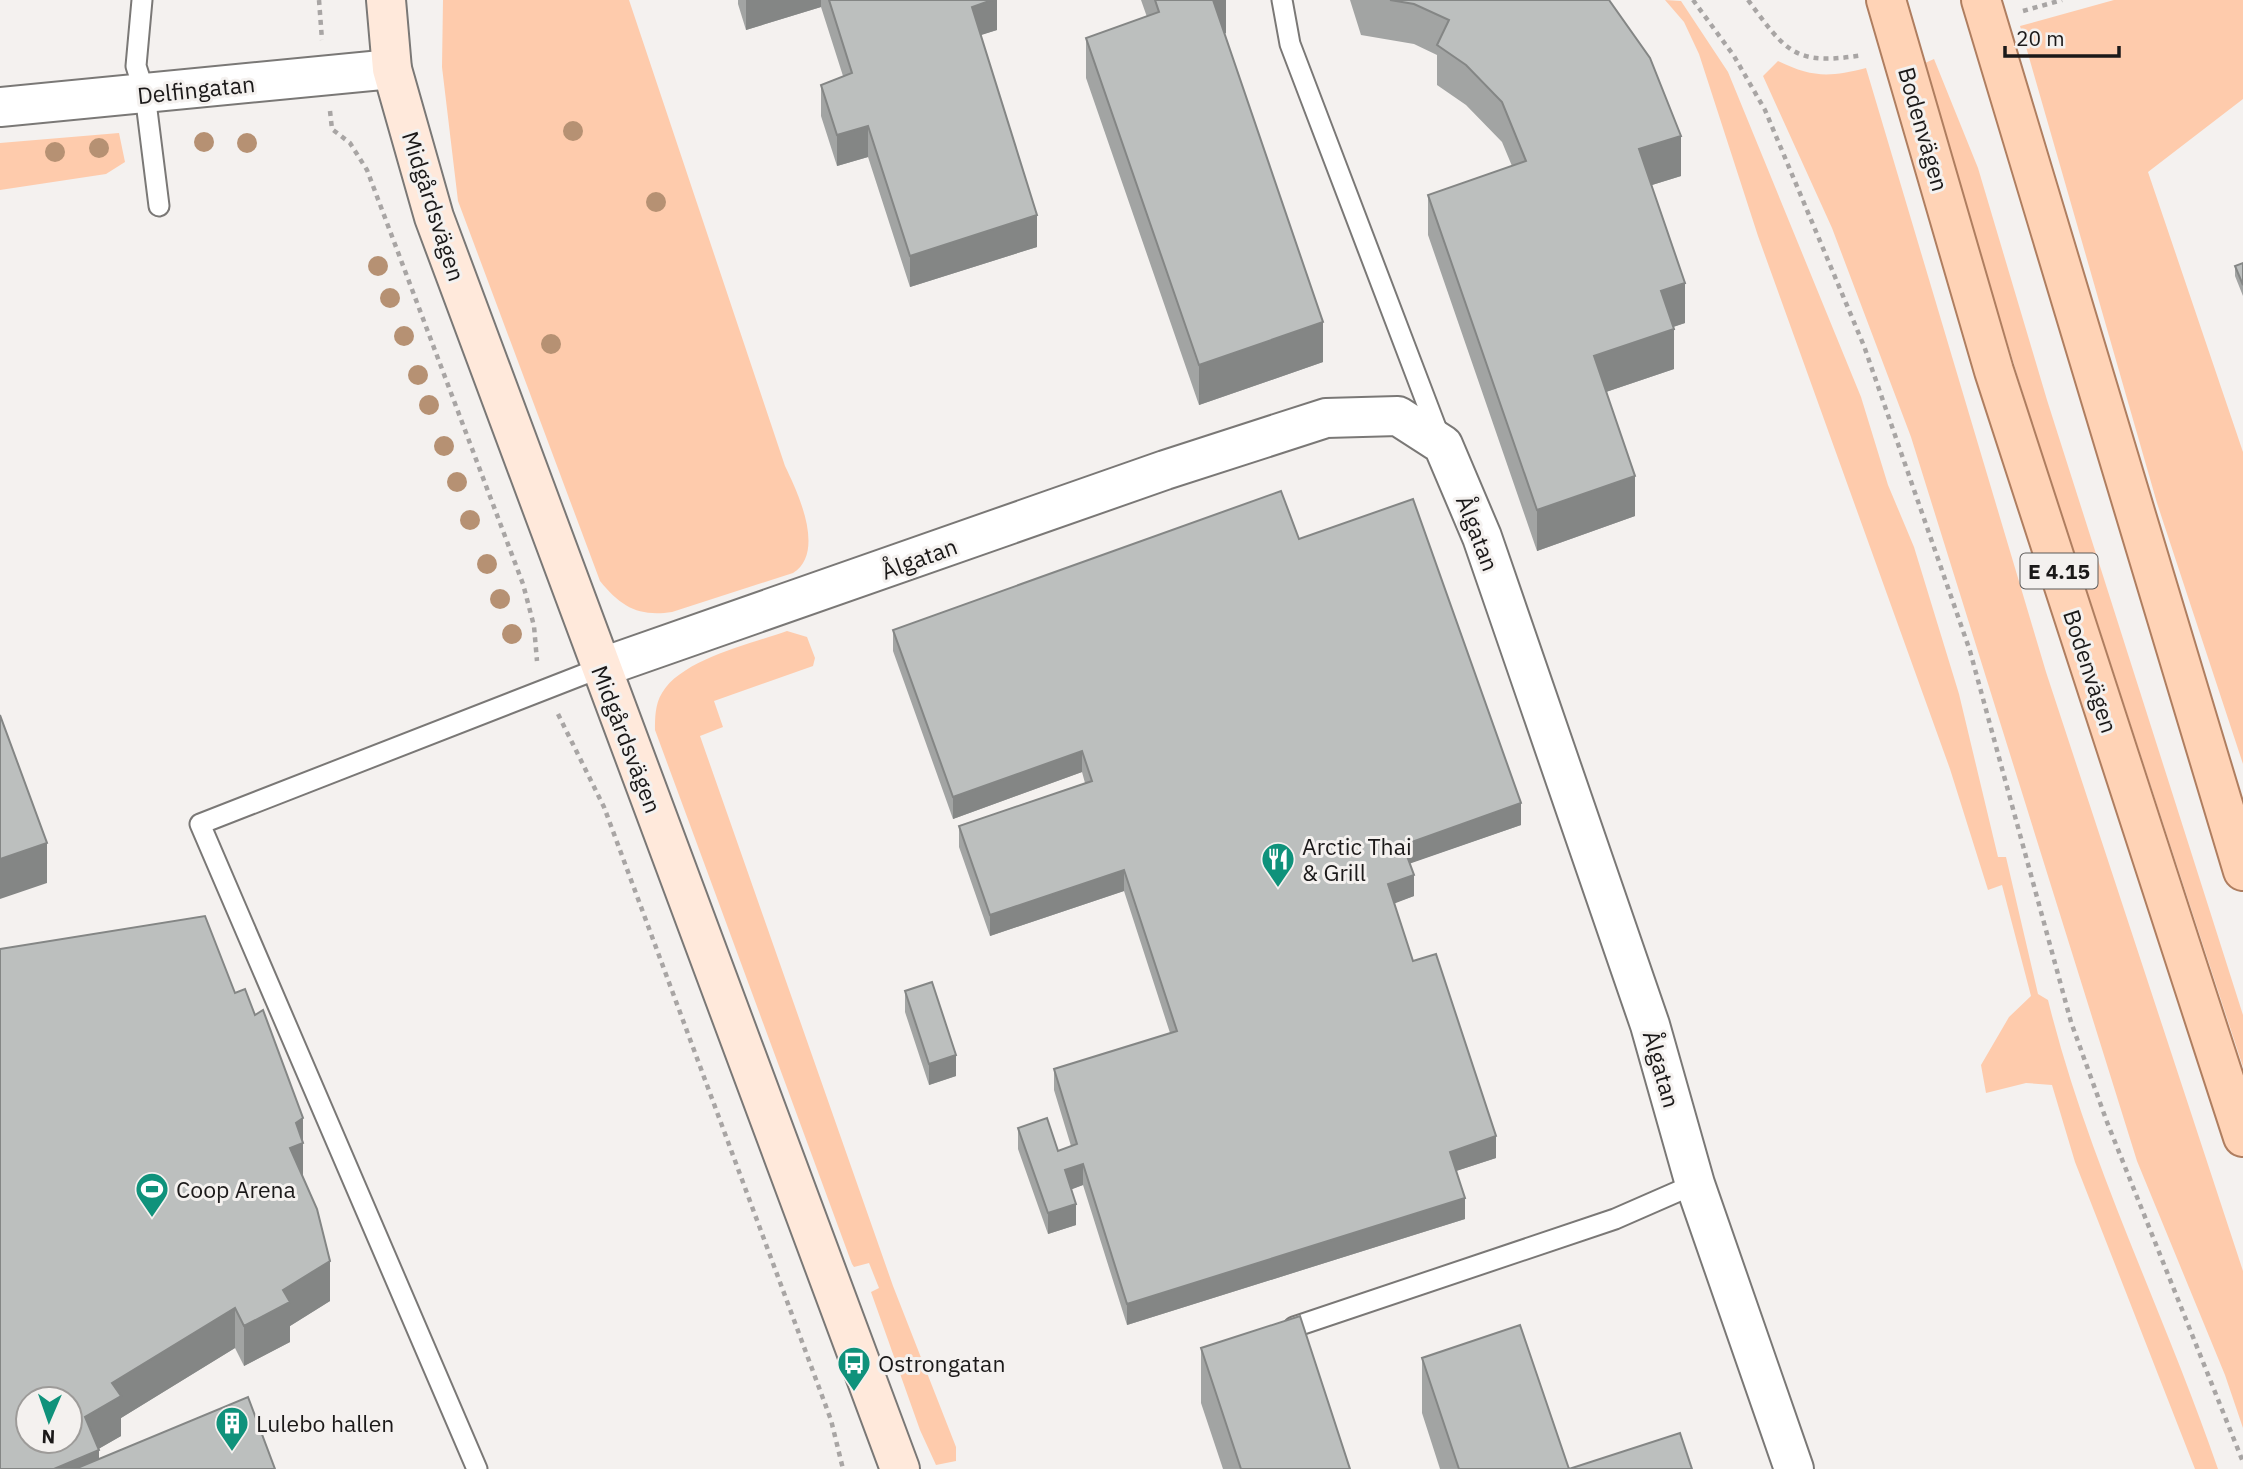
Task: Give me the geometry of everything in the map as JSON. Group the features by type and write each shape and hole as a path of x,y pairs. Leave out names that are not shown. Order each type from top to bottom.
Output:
{"main road":[{"name":"Bodenvägen","path":"1886,0 1994,371 2243,1137"},
{"path":"1981,0 2243,871"}],"street":[{"name":"Midgårdsvägen","path":"386,0 392,69 434,217 900,1469"},
{"name":"Delfingatan","path":"0,107 392,69"},
{"name":"Ålgatan","path":"600,668 1165,470 1326,418 1398,416 1443,445 1482,537 1650,1025 1695,1184 1794,1469"}],"lane":[{"path":"142,0 136,66 145,94 159,206"},
{"path":"1282,0 1290,44 1443,445"},
{"path":"477,1469 200,824 600,668"},
{"path":"1294,1327 1615,1219 1695,1184"}],"path":[{"path":"319,0 332,129 350,143 367,170 523,584 534,626 537,666 604,807 831,1420 843,1469"},
{"path":"1693,0 1734,56 1765,110 1864,346 1969,651 2071,1022 2107,1122 2243,1462"},
{"path":"1748,0 1771,32 1795,53 1821,60 1863,55"},
{"path":"2017,13 2062,0"}],"shaded area":[{"path":"443,0 629,0 785,466 802,506 808,551 803,563 793,573 672,612 660,613 640,611 623,604 600,581 458,201 442,67"},
{"path":"1665,0 1681,1 1728,72 1861,397 1888,485 1914,547 1959,694 1998,857 2006,857 2038,994 2048,1000 2084,1120 2105,1178 2218,1469 2195,1469 2075,1162 2052,1085 2026,1083 1986,1093 1981,1065 2009,1017 2031,996 2002,885 1988,890 1950,769 1758,236 1699,54 1684,22"},
{"path":"2114,0 2243,0 2243,99 2148,172 2243,452 2243,764 2157,503 2020,26"},
{"path":"1934,59 1978,168 2047,400 2243,1015 2243,1067 2038,442 1947,148 1925,63"},
{"path":"1778,61 1801,71 1822,74 1866,68 2046,672 2243,1271 2243,1428 2225,1375 2137,1161 1911,437 1832,228 1763,76"},
{"path":"119,133 125,162 106,174 0,190 0,143"},
{"path":"787,631 807,637 815,658 813,666 714,701 723,727 700,736 893,1286 956,1447 956,1461 936,1465 920,1430 871,1292 879,1288 869,1263 854,1267 852,1264 655,730 656,711 662,693 685,671 719,654"}],"building":[{"path":"829,0 992,0 972,7 1037,215 910,256 868,126 837,135 821,85 852,73"},
{"path":"1155,0 1213,0 1323,322 1199,365 1086,38 1159,12"},
{"path":"1390,0 1609,0 1650,58 1681,136 1639,149 1685,283 1661,291 1674,329 1594,356 1635,476 1537,510 1428,195 1526,161 1502,102 1466,65 1437,45 1449,20 1414,4"},
{"path":"2243,263 2243,285 2235,266"},
{"path":"1281,491 1299,539 1413,499 1521,803 1403,845 1414,875 1388,884 1413,961 1436,954 1496,1136 1450,1152 1465,1198 1127,1304 1083,1164 1065,1170 1076,1204 1048,1213 1018,1128 1047,1118 1058,1151 1077,1144 1054,1069 1177,1031 1124,870 990,915 959,826 1092,781 1082,751 953,797 893,630"},
{"path":"0,715 47,843 0,859"},
{"name":"Coop Arena","path":"205,916 235,993 245,989 255,1015 263,1010 303,1118 296,1123 303,1143 290,1148 317,1209 330,1261 283,1290 290,1302 244,1326 235,1308 112,1383 121,1396 85,1417 99,1450 54,1469 0,1469 0,949"},
{"path":"932,982 956,1055 929,1064 905,991"},
{"path":"1300,1316 1350,1469 1241,1469 1201,1348"},
{"path":"1520,1325 1569,1469 1459,1469 1422,1358"},
{"path":"248,1397 275,1469 75,1469"},
{"path":"1680,1433 1692,1469 1569,1469"}],"place":[{"name":"Arctic Thai & Grill","path":"1278,889"},
{"name":"Coop Arena","path":"152,1219"},
{"name":"Ostrongatan","path":"854,1393"},
{"name":"Lulebo hallen","path":"232,1453"}]}
